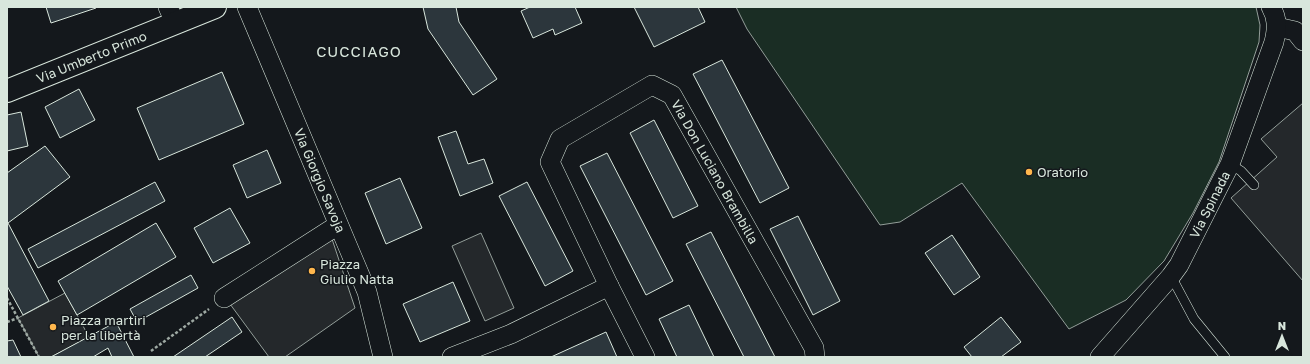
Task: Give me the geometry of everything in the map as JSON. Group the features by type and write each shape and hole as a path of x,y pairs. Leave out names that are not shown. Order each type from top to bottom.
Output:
{"main road":[{"name":"Via Umberto Primo","path":"7,91 171,15 215,7"}],"street":[{"name":"Via Giorgio Savoja","path":"247,7 367,292 383,357"},
{"path":"1270,7 1274,13 1277,27 1295,31 1303,41"},
{"name":"Via Spinada","path":"1100,357 1179,265 1230,164 1274,42 1277,27"},
{"name":"Via Don Luciano Brambilla","path":"645,357 609,286 550,162 560,139 652,85 672,95 814,348 815,357"},
{"path":"224,298 338,225"},
{"path":"452,357 511,334 609,286"}],"lane":[{"path":"1230,164 1241,171 1254,185"},
{"path":"1171,276 1194,319 1225,357"}],"path":[{"path":"7,298 39,357"},
{"path":"151,351 224,298"},
{"path":"7,322 18,318"}],"green space":[{"name":"Oratorio","path":"736,7 1256,7 1260,25 1259,42 1219,162 1193,213 1164,261 1126,300 1069,329 962,183 900,222 880,225 747,29"}],"shaded area":[{"path":"1303,103 1303,281 1231,198 1277,157 1261,139"},
{"path":"481,233 514,308 485,321 452,246"},
{"name":"Piazza Giulio Natta","path":"332,239 355,308 285,357 269,357 230,304"},
{"name":"Piazza martiri per la libertà","path":"65,293 89,337 51,357 39,357 18,318"}],"building":[{"path":"46,7 96,7 96,8 51,23"},
{"path":"423,7 456,7 459,22 497,79 473,95 428,29"},
{"path":"530,7 575,7 582,23 555,35 553,29 533,38 521,11"},
{"path":"634,7 698,7 705,22 654,47"},
{"path":"722,60 789,188 760,203 693,74"},
{"path":"222,72 244,124 159,160 137,108"},
{"path":"79,89 95,120 60,138 45,107"},
{"path":"21,112 28,146 7,151 7,115"},
{"path":"654,120 698,206 673,218 630,133"},
{"path":"456,131 468,164 484,159 493,183 460,196 438,137"},
{"path":"45,146 70,177 8,223 49,301 23,315 7,286 7,173"},
{"path":"267,150 281,183 247,198 233,165"},
{"path":"607,153 673,281 646,295 580,166"},
{"path":"400,178 422,228 386,244 365,193"},
{"path":"155,182 165,201 38,268 28,249"},
{"path":"527,182 573,271 545,286 499,196"},
{"path":"230,208 250,243 213,263 194,228"},
{"path":"798,216 840,301 813,315 770,229"},
{"path":"156,223 176,257 77,315 58,281"},
{"path":"711,232 775,357 744,357 686,244"},
{"path":"952,235 980,277 954,295 925,253"},
{"path":"191,275 198,288 137,322 130,309"},
{"path":"453,282 470,321 420,342 403,304"},
{"path":"689,305 714,357 677,357 659,319"},
{"path":"232,317 242,332 205,357 173,357"},
{"path":"1001,317 1021,342 1001,357 972,357 964,347"},
{"path":"116,322 134,357 112,357 108,348 93,357 51,357"},
{"path":"606,332 617,357 551,357"},
{"path":"13,340 21,357 7,357 7,341"}],"place":[{"name":"Oratorio","path":"1029,172"},
{"name":"Piazza Giulio Natta","path":"312,271"},
{"name":"Piazza martiri per la libertà","path":"53,327"}],"district":[{"name":"CUCCIAGO","path":"359,52"}]}
